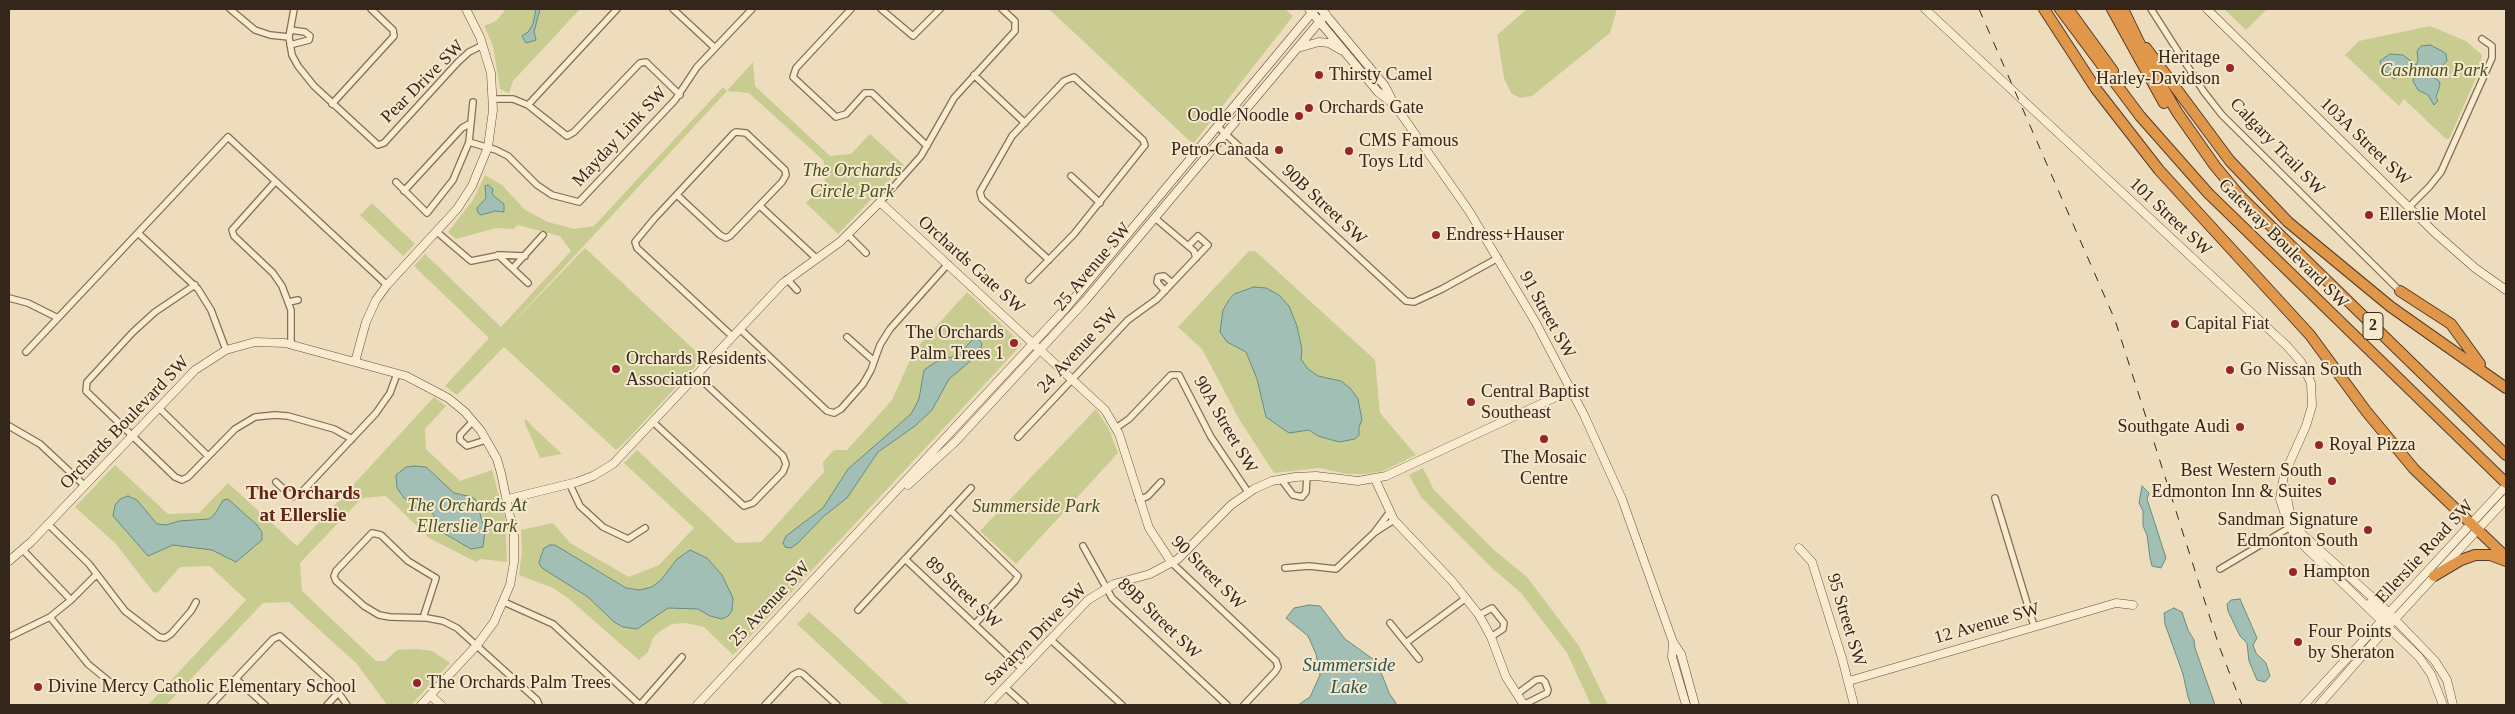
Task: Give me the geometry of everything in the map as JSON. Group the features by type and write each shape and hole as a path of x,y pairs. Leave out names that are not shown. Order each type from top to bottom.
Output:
{"highway":[{"path":"2044,9 2096,89 2159,170 2310,336 2366,411 2414,469 2506,557"},
{"name":"Gateway Boulevard SW","path":"2060,9 2106,73 2184,167 2239,224 2506,484"},
{"path":"2068,9 2113,72 2175,150 2184,167"},
{"path":"2112,9 2154,88 2183,131 2212,167 2240,196"},
{"name":"2","path":"2123,9 2177,112 2215,166 2240,196 2506,455"},
{"path":"2134,32 2230,161 2281,216 2391,306 2489,374 2506,388"},
{"path":"2400,291 2451,324 2489,374"},
{"path":"2434,576 2461,560 2475,555 2490,555 2506,562"}],"street":[{"path":"230,9 255,30 277,37 289,37"},
{"name":"Pear Drive SW","path":"294,9 289,37 290,45 292,55 305,76 374,143 380,145 458,62 469,52 483,45"},
{"path":"332,104 394,36 393,30 371,9"},
{"path":"355,362 371,309 386,285 457,209 472,186 488,147 492,128 494,99 491,74 483,45 466,9"},
{"path":"528,105 617,9"},
{"path":"673,9 715,48"},
{"name":"Mayday Link SW","path":"488,147 514,160 546,192 564,200 579,202 680,94 697,68 752,9"},
{"path":"851,9 796,68 793,78 836,117 846,114 865,93 872,93 927,146"},
{"path":"881,9 913,36 940,9"},
{"path":"508,499 570,484 593,476 613,464 787,279 848,235 914,165 927,146 951,102 1017,26 1015,21 1002,9"},
{"name":"101 Street SW","path":"1925,9 2287,346 2301,362 2311,384 2312,406 2306,426 2288,461 2284,480 2293,526 2298,540 2342,582 2386,619"},
{"name":"Calgary Trail SW","path":"2151,9 2204,92 2222,115 2400,291"},
{"name":"103A Street SW","path":"2207,9 2410,207 2475,268 2506,290"},
{"name":"91 Street SW","path":"1312,10 1378,92 1394,104"},
{"name":"25 Avenue SW","path":"697,705 1093,278 1312,10"},
{"name":"91 Street SW","path":"1323,12 1385,86 1394,104 1446,177 1498,258 1571,390 1622,499 1673,642 1681,654 1695,705"},
{"name":"25 Avenue SW","path":"866,523 955,442 1041,350 1155,218 1320,21 1323,12"},
{"path":"290,30 305,32 310,36 308,40 290,45"},
{"path":"2410,207 2430,187 2441,172 2492,58 2492,46 2482,39"},
{"path":"1296,49 1319,42 1329,43 1351,58"},
{"path":"494,99 513,99 528,105 564,135 569,136 637,64 643,62 680,94"},
{"path":"974,75 1025,123"},
{"path":"1029,280 1049,260 1100,203 1143,151 1145,145 1143,140 1074,77 1064,81 1025,123 1005,147 982,186 981,196 1049,260"},
{"path":"396,182 427,213 453,180 468,142 473,102"},
{"path":"404,191 462,128 471,123"},
{"name":"90B Street SW","path":"1218,127 1400,296 1409,302 1467,277 1498,258"},
{"path":"677,195 720,235 726,238 782,182 786,172 742,131 734,133 638,237 636,246 732,336"},
{"path":"26,352 228,137 386,285"},
{"path":"468,142 488,147"},
{"path":"1071,176 1100,203"},
{"path":"276,182 232,230 234,236 273,273 289,302 292,316 291,345"},
{"name":"Orchards Gate SW","path":"880,202 1041,350"},
{"path":"760,206 816,258"},
{"path":"1155,218 1195,252 1196,258"},
{"path":"437,232 471,261 498,255 525,256"},
{"path":"138,233 195,285 211,310 226,350"},
{"path":"513,268 543,235"},
{"path":"848,235 866,253"},
{"name":"24 Avenue SW","path":"1018,437 1131,317 1165,291 1207,248 1208,244 1198,236 1188,246"},
{"path":"498,255 528,282"},
{"path":"740,329 830,413 841,409 859,390 869,375 880,345 890,329 948,264"},
{"path":"1165,291 1157,282 1158,277 1164,276 1172,283"},
{"path":"787,279 797,290"},
{"path":"195,285 143,323 85,384 86,391 179,480 188,477 242,423 265,416 288,416 334,428 352,439"},
{"path":"9,298 28,303 58,318"},
{"path":"289,302 298,300"},
{"path":"847,338 874,361"},
{"name":"Orchards Boulevard SW","path":"9,561 23,550 195,370 226,350 255,342 291,345 397,374 438,391 459,406 473,421 496,459 508,499 514,530 515,552 512,574 504,602 494,622 477,644 421,705"},
{"name":"90 Street SW","path":"1041,350 1102,406 1116,428 1139,500 1154,538 1172,563 1276,661 1278,667 1275,672 1244,705"},
{"path":"276,482 290,496 297,496 384,403 397,374"},
{"name":"90A Street SW","path":"1116,428 1129,419 1171,376 1176,374 1182,380 1211,437 1248,492"},
{"path":"653,422 744,506 753,504 783,472 786,464 783,456 696,375"},
{"name":"Savaryn Drive SW","path":"988,705 1084,603 1105,588 1118,582 1150,574 1172,563 1190,549 1227,509 1248,492 1282,479 1307,476 1350,481 1374,479 1392,474 1571,390"},
{"path":"159,408 208,456"},
{"path":"473,421 460,435 461,442 469,446 486,440"},
{"path":"9,426 40,444 85,486"},
{"path":"1282,479 1293,495 1302,497 1305,494 1307,476"},
{"path":"1374,479 1394,520 1466,598 1479,615 1491,638 1506,677 1516,694 1524,705 1547,693 1546,682 1542,679 1536,680 1516,694"},
{"path":"1139,500 1148,496 1162,482"},
{"path":"570,484 580,506 603,527 628,539 644,528"},
{"name":"Ellerslie Road SW","path":"2485,515 2506,484"},
{"path":"858,610 971,488"},
{"path":"1995,498 2034,626"},
{"name":"Ellerslie Road SW","path":"2304,705 2473,527 2506,499"},
{"path":"950,510 1014,570 1018,576 975,624"},
{"path":"1285,568 1309,566 1336,569 1374,533 1389,513"},
{"path":"1374,533 1394,520"},
{"path":"48,524 97,574 130,616 162,638 171,634 192,611 196,602"},
{"path":"2220,569 2293,526"},
{"name":"101 Street SW","path":"2293,526 2386,619"},
{"name":"Ellerslie Road SW","path":"2394,619 2434,576 2473,527"},
{"path":"423,618 436,578 408,561 380,535 372,532 336,571 334,576 336,580 359,602 380,617 423,618 448,623 477,644 539,705"},
{"name":"89B Street SW","path":"1083,546 1112,598 1227,705"},
{"name":"95 Street SW","path":"1799,548 1812,562 1849,681 1854,705"},
{"path":"23,550 72,600"},
{"name":"89 Street SW","path":"904,559 1022,669"},
{"path":"9,638 50,617 72,600 97,574"},
{"path":"1407,642 1466,598"},
{"path":"504,602 553,624 640,705 682,657"},
{"name":"12 Avenue SW","path":"1849,681 2116,602 2133,605"},
{"path":"1479,615 1492,608 1504,623 1503,629 1491,638"},
{"path":"50,617 88,664 116,687"},
{"path":"2386,619 2394,619 2435,660 2447,680 2454,705"},
{"path":"2386,619 2431,674 2443,705"},
{"name":"Ellerslie Road SW","path":"2319,705 2386,619"},
{"path":"1390,623 1419,659"},
{"path":"211,705 273,639 280,636 331,682 347,705"},
{"path":"1050,639 1122,705"},
{"name":"91 Street SW","path":"1673,642 1672,658 1686,705"},
{"path":"765,705 798,672 803,674 837,705"},
{"path":"236,679 264,705"},
{"path":"1005,687 1025,705"},
{"path":"327,705 339,692"},
{"path":"430,695 441,705"}],"green space":[{"path":"506,9 580,9 513,81 509,93 500,89 493,46 484,26 496,21"},
{"path":"1049,9 1285,9 1293,16 1193,144"},
{"path":"1527,9 1617,9 1610,33 1532,96 1520,98 1511,93 1504,78 1497,35"},
{"path":"2224,9 2267,9 2246,30"},
{"name":"Cashman Park","path":"2430,26 2466,41 2482,55 2480,69 2449,139 2446,139 2404,99 2399,106 2345,55 2359,41"},
{"name":"The Orchards Circle Park","path":"753,62 755,86 830,156 851,154 870,134 904,165 838,234 806,203 825,183 824,161 749,93 727,91"},
{"path":"723,87 727,91 507,329 585,248 703,358 626,441 616,450 504,347 457,395 445,386 489,338 414,266 425,254 501,327 571,251 560,236 518,225 513,229 496,228 456,239 448,232 473,200 485,175 502,185 525,210 548,222 574,229 594,226"},
{"path":"372,203 415,244 403,256 360,215"},
{"path":"1249,251 1255,251 1375,360 1380,413 1416,455 1383,471 1365,474 1347,474 1319,468 1274,473 1239,419 1202,349 1178,327"},
{"path":"967,292 1022,344 733,655 704,627 686,623 672,624 659,632 653,638 648,652 639,660 568,598 553,588 519,575 522,551 521,530 553,523 570,543 629,577 659,565 694,528 624,463 637,450 736,543 761,542 824,472 823,462 834,450 847,450 892,400 914,351"},
{"name":"The Orchards At Ellerslie Park","path":"434,397 446,406 425,429 426,449 460,481 492,470 505,518 507,562 481,559 476,562 429,538 386,496 362,498 300,563 302,591 376,661 385,661 397,650 418,649 432,651 450,663 411,705 387,705 357,664 289,602 263,603 166,705 148,705 246,600 210,566 180,567 158,592 154,593 116,544 75,507 115,465 168,514 199,513 228,483 297,546"},
{"name":"Summerside Park","path":"1096,409 1109,429 1118,453 1016,564 980,531"},
{"path":"526,419 562,454 540,458 524,421"},
{"path":"1423,468 1434,490 1494,550 1527,577 1579,646 1608,705 1591,705 1567,653 1521,593 1493,569 1421,497 1409,475"},
{"path":"809,612 910,705 884,705 797,624"}],"water":[{"path":"536,9 540,9 534,32 536,40 526,43 522,36 528,32 533,24"},
{"path":"2430,45 2446,54 2447,61 2440,68 2426,66 2423,69 2439,81 2440,85 2436,97 2438,101 2434,105 2428,95 2418,90 2413,81 2415,71 2406,71 2394,79 2382,68 2380,61 2390,54 2403,55 2416,65 2418,61 2417,51 2421,46"},
{"path":"488,185 493,189 492,194 504,204 504,212 495,211 481,215 478,213 477,208 486,198 485,186"},
{"path":"1254,287 1266,288 1279,295 1289,306 1297,326 1302,350 1301,359 1308,369 1318,376 1341,381 1350,388 1358,399 1362,420 1359,427 1359,435 1355,439 1339,442 1318,436 1309,430 1289,433 1266,417 1257,379 1246,352 1227,342 1220,332 1223,310 1229,300 1234,294"},
{"path":"978,339 982,343 980,353 949,379 932,410 915,426 878,452 847,498 824,516 798,543 791,548 785,547 783,543 786,536 823,508 848,469 911,414 919,399 924,370 939,360 952,357 962,351 972,340"},
{"path":"406,467 426,467 454,493 472,497 476,500 485,531 483,547 471,549 440,531 433,520 434,515 431,512 419,511 404,498 397,488 396,475"},
{"path":"2142,486 2149,493 2147,499 2166,558 2161,568 2152,566 2150,558 2147,535 2143,526 2143,511 2139,503"},
{"path":"128,496 137,500 157,524 166,525 179,521 209,519 215,514 223,500 228,499 257,525 262,532 262,540 236,562 212,550 173,545 148,556 113,516 115,505 120,499"},
{"path":"555,545 626,588 640,590 652,587 661,580 677,559 690,550 707,558 722,575 733,598 732,611 722,619 710,616 698,609 668,608 637,629 623,627 614,622 588,597 542,568 539,563 541,556 544,548"},
{"path":"2240,599 2257,638 2253,645 2256,653 2266,663 2270,676 2265,682 2257,680 2249,661 2247,643 2240,636 2228,611 2227,604 2231,600"},
{"name":"Summerside Lake","path":"1309,605 1320,606 1345,639 1377,662 1389,693 1397,705 1298,705 1310,697 1320,675 1316,654 1308,636 1286,618 1294,608"},
{"path":"2174,608 2182,612 2188,630 2194,640 2195,648 2215,705 2191,705 2183,674 2165,624 2164,613"}],"railway":[{"path":"1979,9 2115,320 2219,646 2242,705"}],"place":[{"name":"Heritage Harley-Davidson","path":"2230,68"},
{"name":"Thirsty Camel","path":"1319,75"},
{"name":"Orchards Gate","path":"1309,108"},
{"name":"Oodle Noodle","path":"1299,116"},
{"name":"Petro-Canada","path":"1279,150"},
{"name":"CMS Famous Toys Ltd","path":"1349,151"},
{"name":"Ellerslie Motel","path":"2369,215"},
{"name":"Endress+Hauser","path":"1436,235"},
{"name":"Capital Fiat","path":"2175,324"},
{"name":"The Orchards Palm Trees 1","path":"1014,343"},
{"name":"Orchards Residents Association","path":"616,369"},
{"name":"Go Nissan South","path":"2230,370"},
{"name":"Central Baptist Southeast","path":"1471,402"},
{"name":"Southgate Audi","path":"2240,427"},
{"name":"The Mosaic Centre","path":"1544,439"},
{"name":"Royal Pizza","path":"2319,445"},
{"name":"Best Western South Edmonton Inn & Suites","path":"2332,481"},
{"name":"Sandman Signature Edmonton South","path":"2368,530"},
{"name":"Hampton","path":"2293,572"},
{"name":"Four Points by Sheraton","path":"2298,642"},
{"name":"The Orchards Palm Trees","path":"417,683"},
{"name":"Divine Mercy Catholic Elementary School","path":"38,687"}],"district":[{"name":"The Orchards at Ellerslie","path":"303,505"}]}
